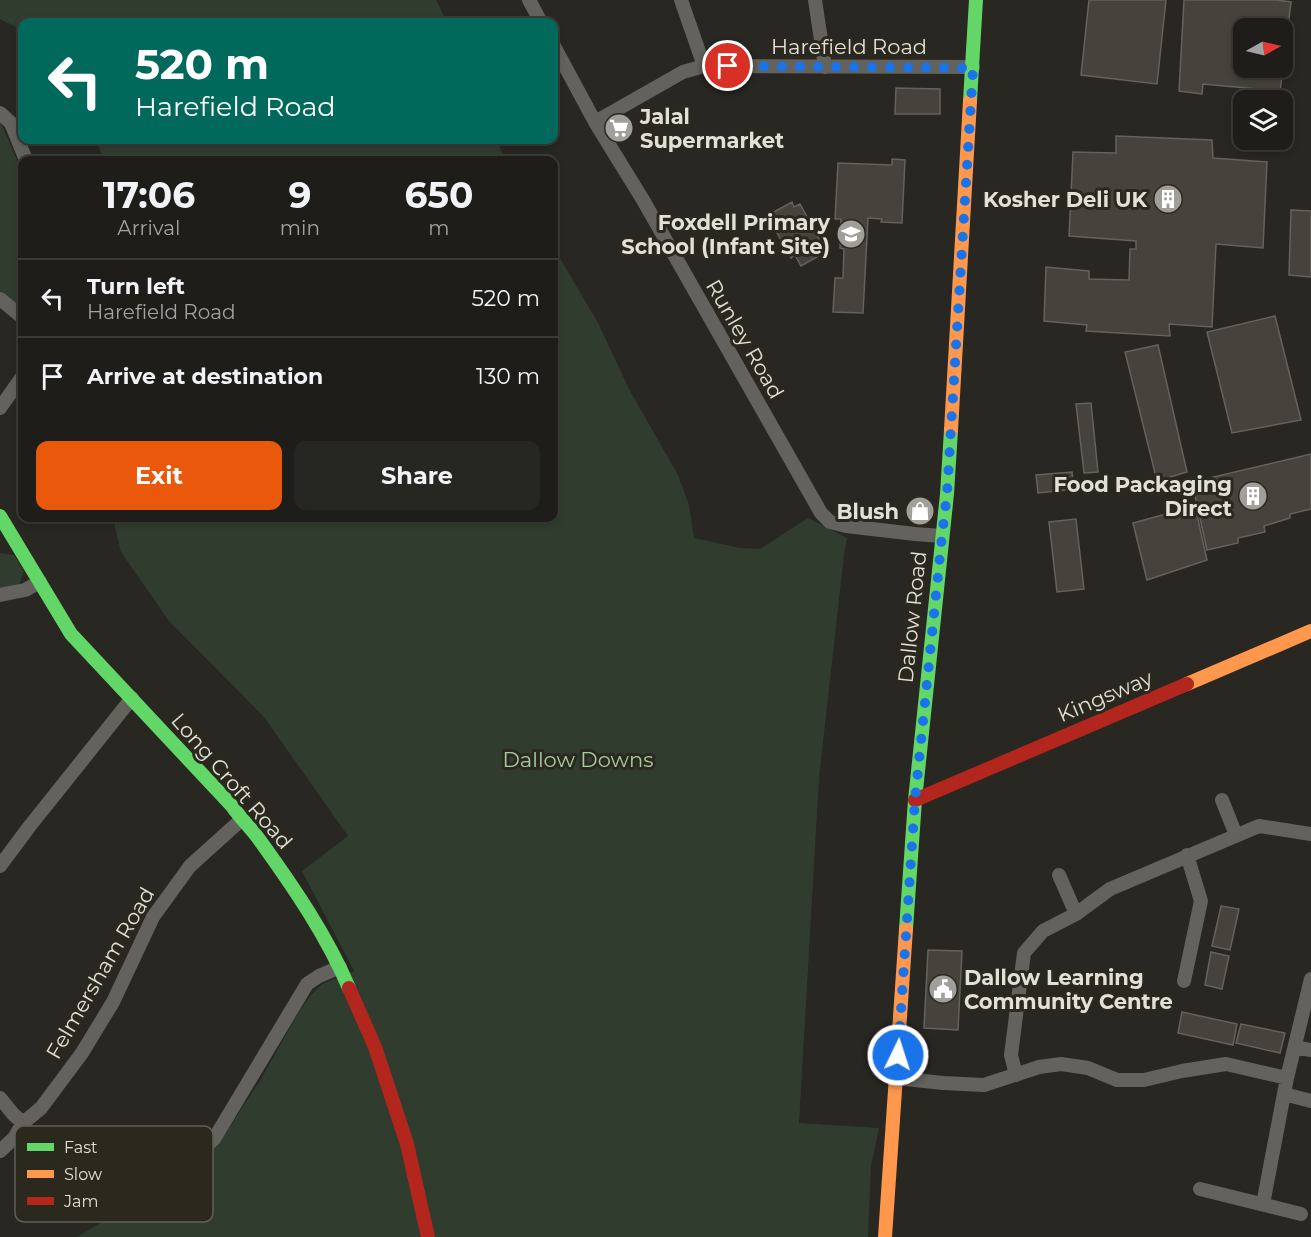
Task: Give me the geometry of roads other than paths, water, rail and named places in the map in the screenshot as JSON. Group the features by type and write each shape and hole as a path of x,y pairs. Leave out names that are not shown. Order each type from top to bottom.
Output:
{"street":[{"path":"529,0 539,18"},
{"path":"681,0 704,66"},
{"path":"815,0 825,67"},
{"name":"Dallow Road","path":"885,1237 915,800 947,494 976,0"},
{"name":"Runley Road","path":"558,53 595,122 643,200 821,513 830,522 846,526 942,536"},
{"name":"Harefield Road","path":"595,122 683,72 704,66 973,68"},
{"path":"0,113 11,123 18,140"},
{"path":"0,299 18,314"},
{"path":"0,408 18,383"},
{"name":"Long Croft Road","path":"0,516 5,536 40,582 70,634 232,807 291,884 340,967 375,1047 407,1144 428,1237"},
{"path":"0,595 25,590 40,582"},
{"name":"Kingsway","path":"915,800 1311,631"},
{"path":"0,866 132,698"},
{"path":"1222,800 1236,835"},
{"name":"Felmersham Road","path":"21,1126 41,1108 82,1053 112,1002 159,908 190,866 240,820"},
{"path":"1016,1075 1011,1055 1024,953 1043,931 1076,914 1110,889 1259,826 1311,834"},
{"path":"1184,981 1201,901 1187,855"},
{"path":"1059,874 1076,914"},
{"path":"213,1139 307,984 340,967"},
{"path":"1263,1204 1287,1078 1311,979"},
{"path":"1295,1047 1311,1050"},
{"path":"896,1078 984,1084 1039,1067 1061,1064 1088,1068 1117,1080 1144,1080 1226,1064 1287,1078"},
{"path":"1284,1094 1311,1101"},
{"path":"0,1098 23,1123"},
{"name":"Felmersham Road","path":"0,1150 15,1136"},
{"path":"1200,1189 1301,1214"}],"place":[{"name":"Jalal Supermarket","path":"619,128"},
{"name":"Kosher Deli UK","path":"1168,199"},
{"name":"Foxdell Primary School (Infant Site)","path":"851,234"},
{"name":"Food Packaging Direct","path":"1253,496"},
{"name":"Blush","path":"920,511"},
{"name":"Dallow Learning Community Centre","path":"943,989"}],"park label":[{"name":"Dallow Downs","path":"578,759"}]}
